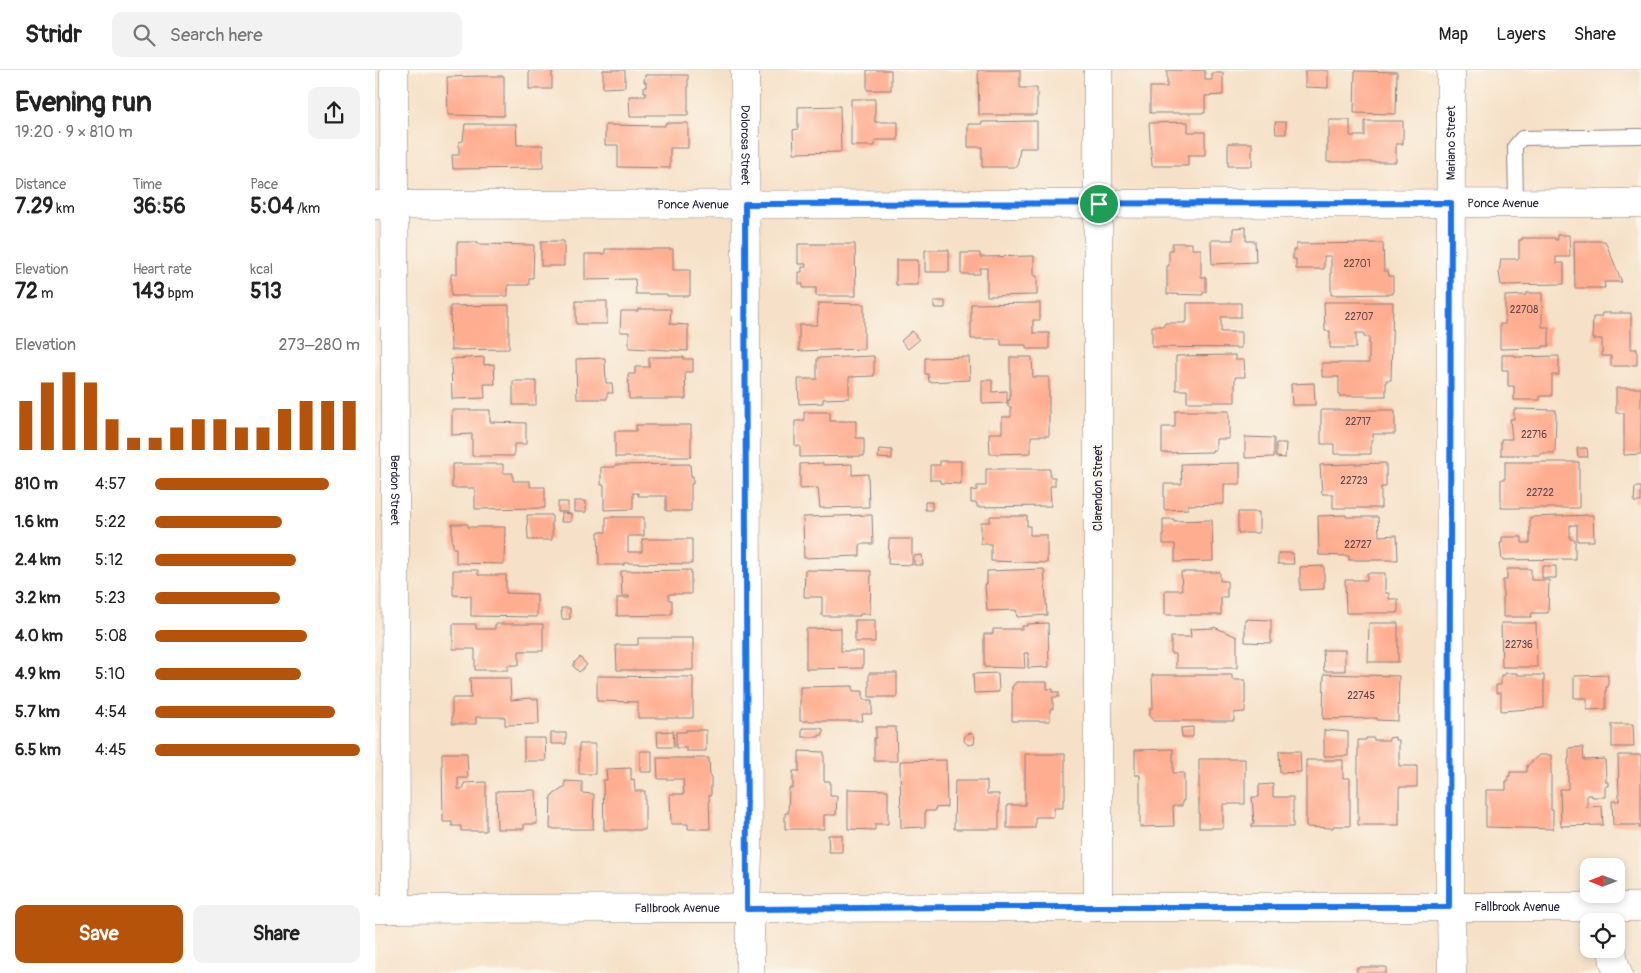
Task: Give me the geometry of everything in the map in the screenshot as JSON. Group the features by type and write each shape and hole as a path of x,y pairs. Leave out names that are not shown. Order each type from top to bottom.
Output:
{"street":[{"name":"Berdon Street","path":"385,909 385,205 394,70"},
{"name":"Dolorosa Street","path":"745,70 748,909 750,973"},
{"name":"Clarendon Street","path":"1098,70 1098,907"},
{"name":"Mariano Street","path":"1451,70 1452,973"},
{"name":"Ponce Avenue","path":"385,205 1641,203"},
{"name":"Fallbrook Avenue","path":"385,909 1451,907 1586,913"},
{"name":"Fallbrook Avenue","path":"1614,913 1641,907"},
{"path":"1614,958 1618,973"}],"lane":[{"path":"1516,203 1515,146 1522,138 1641,136"}],"building":[{"path":"529,70 552,70 552,89 529,89"},
{"path":"603,70 625,70 625,87 603,88"},
{"path":"867,70 891,70 891,90 867,90"},
{"path":"978,70 1020,70 1020,88 1037,88 1037,115 979,115"},
{"path":"1167,70 1205,70 1205,80 1212,80 1212,73 1223,73 1223,95 1205,96 1205,113 1150,113 1150,87 1167,87"},
{"path":"1305,70 1328,70 1328,88 1305,87"},
{"path":"1355,71 1397,72 1396,114 1354,113"},
{"path":"645,75 688,75 688,115 630,117 629,96 646,96 646,92 644,92 644,87 646,87 646,82 644,82"},
{"path":"504,76 504,116 448,115 447,77"},
{"path":"851,99 875,99 875,122 898,122 898,140 875,140 875,146 851,146"},
{"path":"840,106 841,152 794,153 793,130 798,129 798,107"},
{"path":"1329,120 1350,120 1350,136 1365,136 1365,121 1403,121 1403,144 1396,144 1396,162 1327,162"},
{"path":"1037,121 1037,148 1020,148 1017,167 982,167 982,147 968,147 968,124"},
{"path":"1188,122 1188,132 1205,132 1205,155 1188,155 1188,166 1152,166 1149,123"},
{"path":"1275,122 1286,122 1286,134 1276,134"},
{"path":"665,123 688,123 688,148 670,148 670,168 618,167 618,145 605,145 605,125 665,126"},
{"path":"465,124 516,124 517,145 543,145 543,168 453,169 452,155 459,155 459,142 463,141"},
{"path":"1228,143 1252,143 1252,166 1228,166"},
{"path":"1246,227 1246,241 1255,241 1256,262 1212,264 1211,240 1233,240 1233,228"},
{"path":"1557,235 1569,235 1570,257 1556,257 1556,263 1564,263 1564,284 1501,285 1499,272 1501,259 1519,259 1519,240 1522,240 1522,238 1555,238 1555,240 1558,240"},
{"path":"541,241 564,241 564,266 541,266"},
{"path":"1574,241 1605,241 1622,282 1604,282 1605,288 1575,288"},
{"path":"457,242 534,245 533,278 529,278 529,285 508,285 508,296 451,296 451,274 457,274"},
{"path":"1172,243 1192,243 1192,249 1201,249 1201,277 1206,277 1206,292 1203,292 1203,295 1167,294 1167,266 1169,266 1169,250 1172,250"},
{"path":"1383,243 1384,271 1388,271 1389,276 1393,276 1393,294 1331,295 1331,256 1324,256 1324,269 1296,269 1296,259 1293,259 1293,250 1296,250 1296,244"},
{"path":"798,244 855,244 856,296 816,296 816,288 803,288 803,284 799,284 799,272 802,272 802,267 806,267 806,264 798,264"},
{"path":"605,249 673,249 673,270 690,270 690,296 636,294 635,279 585,280 585,254 605,254"},
{"path":"925,250 949,250 949,272 925,272"},
{"path":"961,253 980,253 980,257 1034,256 1034,276 1037,276 1037,295 987,296 987,268 980,268 980,274 961,274"},
{"path":"896,260 918,260 918,285 896,285"},
{"path":"1526,293 1542,293 1542,327 1549,327 1549,346 1543,346 1543,348 1500,349 1500,324 1505,324 1505,296 1526,295"},
{"path":"576,301 607,301 607,324 576,324"},
{"path":"934,301 945,301 945,308 934,308"},
{"path":"1324,302 1393,302 1391,380 1386,380 1386,396 1339,396 1339,377 1322,377 1322,363 1369,363 1369,337 1364,337 1364,333 1356,333 1356,348 1330,348 1330,331 1325,331"},
{"path":"819,303 864,304 864,349 799,351 799,325 817,325"},
{"path":"1040,303 1040,320 1033,320 1033,333 1049,333 1049,349 1026,349 1026,345 1001,345 1001,339 971,339 971,304"},
{"path":"1187,303 1241,303 1241,317 1221,317 1221,332 1241,332 1241,348 1152,347 1152,326 1164,326 1164,323 1185,323 1187,321"},
{"path":"509,305 509,349 451,350 450,306"},
{"path":"638,309 671,309 670,324 688,325 688,351 629,348 629,332 620,332 621,311 638,311"},
{"path":"1602,313 1631,313 1631,349 1637,349 1637,365 1611,366 1611,356 1602,356 1602,339 1592,339 1593,317 1601,317"},
{"path":"912,331 919,340 908,349 901,341"},
{"path":"1235,355 1235,360 1244,360 1245,377 1235,377 1235,402 1187,402 1187,390 1176,390 1176,356"},
{"path":"1502,355 1515,355 1515,357 1559,356 1559,375 1552,375 1552,396 1540,396 1540,400 1514,400 1514,386 1508,386 1508,370 1502,370"},
{"path":"874,356 874,376 849,377 849,398 823,399 823,403 799,404 798,379 817,379 817,358"},
{"path":"484,357 484,365 494,364 495,384 484,384 485,398 452,399 451,359"},
{"path":"649,357 684,357 684,359 693,359 693,372 685,372 686,399 629,399 628,374 635,374 635,367 649,367"},
{"path":"969,357 970,380 929,382 928,374 925,374 925,358"},
{"path":"1010,357 1032,357 1033,377 1049,377 1049,436 1031,436 1031,453 990,454 989,433 1002,433 1002,417 1011,417 1011,407 1008,407 1008,400 1010,400"},
{"path":"605,358 606,383 612,383 613,393 607,393 607,399 577,399 576,359"},
{"path":"982,380 992,380 992,392 1007,391 1007,403 984,404 982,402"},
{"path":"513,381 536,381 536,405 513,405"},
{"path":"1314,383 1315,405 1292,405 1291,384"},
{"path":"1616,388 1641,388 1641,454 1624,455 1624,413 1616,413"},
{"path":"1514,409 1556,410 1555,453 1501,455 1501,439 1512,439 1510,419 1514,419"},
{"path":"452,410 490,410 490,422 526,423 526,444 514,444 514,456 472,456 472,434 452,435"},
{"path":"1321,410 1395,410 1395,434 1373,434 1371,454 1334,454 1334,444 1321,444"},
{"path":"1175,411 1229,411 1229,439 1216,439 1216,450 1212,450 1212,452 1162,453 1162,427 1175,427"},
{"path":"804,412 830,412 830,421 856,421 856,438 864,438 864,456 800,457 800,446 795,446 795,421 804,421"},
{"path":"636,425 691,425 691,457 615,457 615,431 636,431"},
{"path":"1245,437 1274,438 1274,457 1245,458"},
{"path":"1276,443 1286,443 1285,458 1276,457"},
{"path":"1577,448 1587,448 1588,457 1578,457"},
{"path":"879,449 892,450 892,459 878,458"},
{"path":"940,461 961,461 961,484 940,483 940,480 930,480 930,465 940,465"},
{"path":"1505,462 1579,462 1579,508 1501,508 1501,479 1505,479"},
{"path":"823,463 823,465 852,464 852,475 868,474 869,507 820,508 818,488 800,489 800,464"},
{"path":"1240,463 1240,484 1224,484 1224,504 1188,505 1188,509 1164,510 1164,484 1182,484 1181,464"},
{"path":"1386,463 1386,487 1381,487 1381,508 1333,508 1333,494 1322,494 1320,465"},
{"path":"452,464 503,464 503,473 513,473 513,481 530,481 530,487 545,487 545,508 475,509 475,488 452,488"},
{"path":"690,464 691,476 693,476 693,484 691,484 691,511 666,511 666,496 638,496 638,493 633,493 633,509 604,510 604,485 601,485 601,467 615,467 615,465"},
{"path":"986,469 1050,469 1050,477 1055,477 1055,486 1050,486 1051,506 977,507 977,503 971,503 971,491 977,490 977,486 986,486"},
{"path":"1635,487 1641,487 1641,502 1634,502"},
{"path":"574,501 586,501 586,512 574,512"},
{"path":"558,502 568,502 568,512 558,512"},
{"path":"925,502 932,502 932,510 925,510"},
{"path":"1238,512 1259,512 1259,533 1238,533"},
{"path":"562,513 571,514 571,522 561,522"},
{"path":"527,515 552,515 552,540 528,540"},
{"path":"872,515 873,544 860,544 860,556 804,558 803,517"},
{"path":"1346,515 1346,517 1378,517 1379,536 1397,535 1398,560 1349,560 1349,556 1319,555 1318,516"},
{"path":"1593,515 1594,541 1577,541 1577,525 1570,525 1570,539 1575,539 1575,559 1502,560 1500,543 1502,543 1502,537 1522,537 1522,543 1530,543 1530,517"},
{"path":"990,516 1027,516 1027,526 1030,526 1030,535 1047,535 1047,563 991,561 991,544 981,544 981,522 990,522"},
{"path":"606,517 644,517 644,536 628,536 628,552 642,552 642,539 692,539 692,564 624,563 624,565 599,565 598,532 606,532"},
{"path":"1163,519 1174,519 1174,521 1212,520 1213,561 1175,562 1175,544 1163,544"},
{"path":"452,524 468,524 468,527 505,527 504,564 456,563 456,548 453,548 452,543"},
{"path":"889,539 912,539 912,565 888,564"},
{"path":"1278,553 1293,553 1294,564 1278,564"},
{"path":"922,555 923,565 914,565 914,556"},
{"path":"1324,566 1324,589 1300,590 1300,567"},
{"path":"1542,566 1556,566 1556,578 1542,578"},
{"path":"1044,569 1047,615 1017,617 1016,610 987,611 985,584 987,584 987,571"},
{"path":"1507,569 1531,569 1531,580 1549,580 1548,613 1532,613 1531,617 1503,617 1503,580 1507,580"},
{"path":"453,570 478,570 478,575 506,575 506,593 537,594 537,617 471,616 471,596 453,595"},
{"path":"691,570 691,594 669,594 669,600 672,600 672,614 617,616 617,598 629,598 629,596 622,596 621,571"},
{"path":"805,570 871,571 870,614 860,614 860,616 822,616 822,597 804,597"},
{"path":"1181,572 1220,572 1220,581 1227,581 1227,597 1221,597 1221,615 1165,615 1165,590 1182,590"},
{"path":"1367,573 1385,573 1385,593 1389,593 1389,599 1398,599 1398,613 1346,613 1345,580 1367,580"},
{"path":"561,608 570,608 570,619 562,619"},
{"path":"1245,619 1271,620 1271,643 1245,642"},
{"path":"855,620 875,620 875,642 855,642"},
{"path":"1048,623 1049,667 1028,668 1028,653 1024,653 1025,668 984,667 984,634 993,634 993,629 1022,629 1022,626 1027,626 1027,624"},
{"path":"1369,623 1398,623 1398,662 1368,662"},
{"path":"1501,623 1536,623 1537,667 1502,667"},
{"path":"453,624 476,624 476,629 495,629 495,624 543,624 543,651 519,651 519,665 508,665 508,670 475,670 475,649 453,649"},
{"path":"1214,627 1237,637 1237,668 1176,668 1176,654 1171,654 1171,637 1191,637 1190,629"},
{"path":"841,628 841,651 863,651 863,668 806,669 806,629"},
{"path":"638,638 693,638 693,670 617,670 616,645 638,645"},
{"path":"1323,650 1345,650 1345,671 1324,671"},
{"path":"580,657 587,665 579,672 574,667 574,663"},
{"path":"869,673 897,673 897,697 869,697"},
{"path":"998,673 999,692 974,693 973,674"},
{"path":"1505,673 1544,675 1544,708 1501,711 1501,693 1496,693 1496,685 1501,685 1501,675 1505,675"},
{"path":"1324,674 1399,676 1398,721 1377,720 1377,718 1323,719"},
{"path":"1152,675 1232,675 1232,680 1245,680 1245,712 1234,713 1234,721 1153,721 1152,717 1150,717 1150,708 1153,708"},
{"path":"1608,675 1606,709 1587,710 1587,698 1574,698 1574,676"},
{"path":"597,676 693,677 693,718 638,718 638,702 597,701"},
{"path":"470,678 510,678 511,700 538,699 539,724 505,725 505,717 476,717 476,724 452,724 452,698 471,698"},
{"path":"1016,682 1047,682 1047,689 1059,692 1059,697 1053,697 1050,721 1012,721 1012,687"},
{"path":"853,686 853,691 863,691 863,700 872,700 872,714 862,714 863,721 800,721 800,687"},
{"path":"1612,724 1633,724 1634,747 1612,747"},
{"path":"876,727 896,727 897,761 874,761"},
{"path":"1193,727 1193,737 1182,737 1181,728"},
{"path":"802,728 823,729 823,735 819,735 819,737 802,737"},
{"path":"686,730 706,730 706,751 686,751 686,748 676,748 676,732 686,732"},
{"path":"1324,730 1348,732 1348,756 1324,756"},
{"path":"673,731 674,747 658,747 657,732"},
{"path":"551,733 566,733 566,744 551,744"},
{"path":"971,733 975,737 974,744 968,745 964,741 965,735"},
{"path":"1395,737 1395,740 1399,740 1399,766 1417,766 1417,787 1399,787 1399,825 1358,825 1358,740 1374,738 1374,740 1389,740 1389,738"},
{"path":"524,738 545,738 546,761 524,761"},
{"path":"579,744 595,744 595,774 579,774"},
{"path":"1583,747 1584,760 1605,759 1606,782 1608,782 1608,786 1605,786 1605,797 1587,795 1587,807 1602,806 1603,825 1561,826 1560,789 1568,789 1569,748"},
{"path":"1173,749 1173,773 1184,773 1184,801 1182,801 1182,806 1173,806 1174,826 1140,827 1140,775 1135,775 1135,750"},
{"path":"640,751 652,751 652,772 640,772"},
{"path":"799,751 824,752 824,781 830,781 830,796 837,796 836,815 824,815 824,829 785,829 785,813 788,813 789,788 793,788 793,771 799,771"},
{"path":"1279,751 1300,751 1301,772 1280,773"},
{"path":"442,753 467,753 468,778 458,778 458,789 464,789 464,783 486,782 486,831 461,831 461,826 452,826 452,822 443,822"},
{"path":"1025,754 1065,754 1065,800 1063,800 1063,808 1054,808 1054,817 1035,817 1035,828 1007,828 1007,805 1025,805"},
{"path":"1539,755 1551,755 1553,829 1486,827 1486,790 1506,790 1506,781 1508,781 1510,772 1527,772 1527,766"},
{"path":"1618,755 1641,755 1641,828 1639,828 1639,825 1613,825 1612,801 1619,801"},
{"path":"657,758 709,758 711,777 711,795 709,795 710,829 688,829 688,824 671,824 670,794 684,794 683,779 658,779"},
{"path":"1199,759 1245,759 1245,804 1223,804 1223,828 1199,828"},
{"path":"946,760 947,807 935,808 935,811 925,811 925,827 901,828 900,761"},
{"path":"1306,760 1343,760 1343,778 1350,778 1350,826 1333,826 1333,828 1306,827"},
{"path":"631,768 631,780 634,779 635,791 645,791 645,830 604,830 603,780 607,780 606,769"},
{"path":"565,781 582,782 582,793 594,794 593,829 550,829 551,796 565,787"},
{"path":"955,781 987,781 987,794 999,794 999,829 954,829"},
{"path":"1273,784 1273,797 1293,797 1293,827 1252,827 1252,824 1254,824 1252,797 1259,797 1259,785"},
{"path":"848,789 888,790 888,824 875,824 875,830 848,829"},
{"path":"536,790 537,824 524,824 524,829 497,829 496,791"},
{"path":"828,835 842,835 842,852 829,852"},
{"path":"1357,967 1386,967 1386,973 1357,973"}],"route":[{"path":"1451,203 1449,907 747,909 745,204 1099,204 1451,203"}]}
